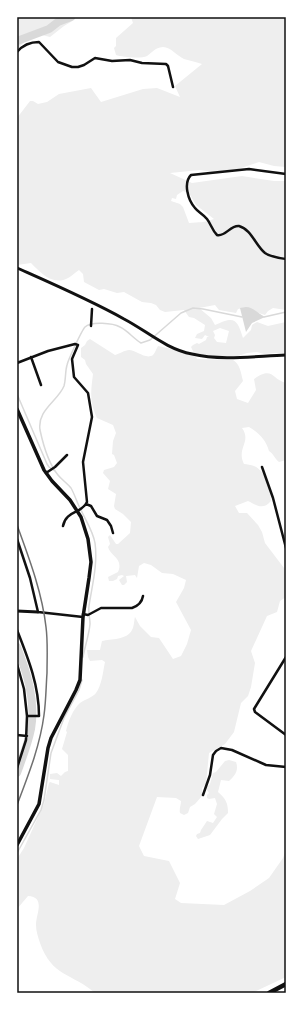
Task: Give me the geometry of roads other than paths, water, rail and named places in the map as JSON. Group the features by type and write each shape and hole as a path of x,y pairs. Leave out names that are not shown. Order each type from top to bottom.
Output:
{"highway":[{"path":"270,993 286,985"}],"main road":[{"path":"17,409 46,473 79,510 87,536 90,556 90,574 83,616 80,680 51,738 39,804 17,845"}],"street":[{"path":"17,52 24,45 38,42 58,62 72,67 84,65 95,58 112,61 130,60 142,63 166,64 168,66 172,87"},
{"path":"286,174 249,169 237,169 190,176 186,182 192,205 208,220 217,235 222,235 235,226 241,227 246,230 265,253 286,259"},
{"path":"17,268 119,316 168,346 182,352 214,357 286,355"},
{"path":"91,326 92,310"},
{"path":"17,363 31,357 76,345 72,359 74,377 88,393 92,417 83,462 86,504"},
{"path":"31,357 41,385"},
{"path":"46,473 55,467 67,455"},
{"path":"262,467 274,498 286,548"},
{"path":"63,526 66,518 86,504"},
{"path":"86,504 91,506 97,516 106,519 111,526 113,533"},
{"path":"17,539 30,578 38,612"},
{"path":"17,611 83,616 101,608 137,607 143,596"},
{"path":"17,630 36,683 39,702 40,716 29,716"},
{"path":"286,656 254,709 254,712 286,735"},
{"path":"17,664 29,716 27,736 17,768"},
{"path":"17,735 27,736"},
{"path":"203,795 210,776 213,755 221,748 232,750 266,765 286,767"}],"waterway":[{"path":"17,41 49,29 58,22 71,17"},
{"path":"83,657 90,624 89,608 95,567 95,543 91,530 71,488 58,475 49,460 40,430 40,423 45,411 64,386 66,368 72,352 85,327 92,324 102,323 123,328 141,343 150,340 181,313 193,308 242,317"},
{"path":"264,317 286,312"},
{"path":"17,394 47,464 55,471"},
{"path":"17,647 30,687 32,708 30,735 17,773"},
{"path":"17,853 41,810 44,800 51,753 64,718 79,690 82,680"}],"railway":[{"path":"17,525 41,601 47,638 46,699 42,727 33,761 17,805"}]}
